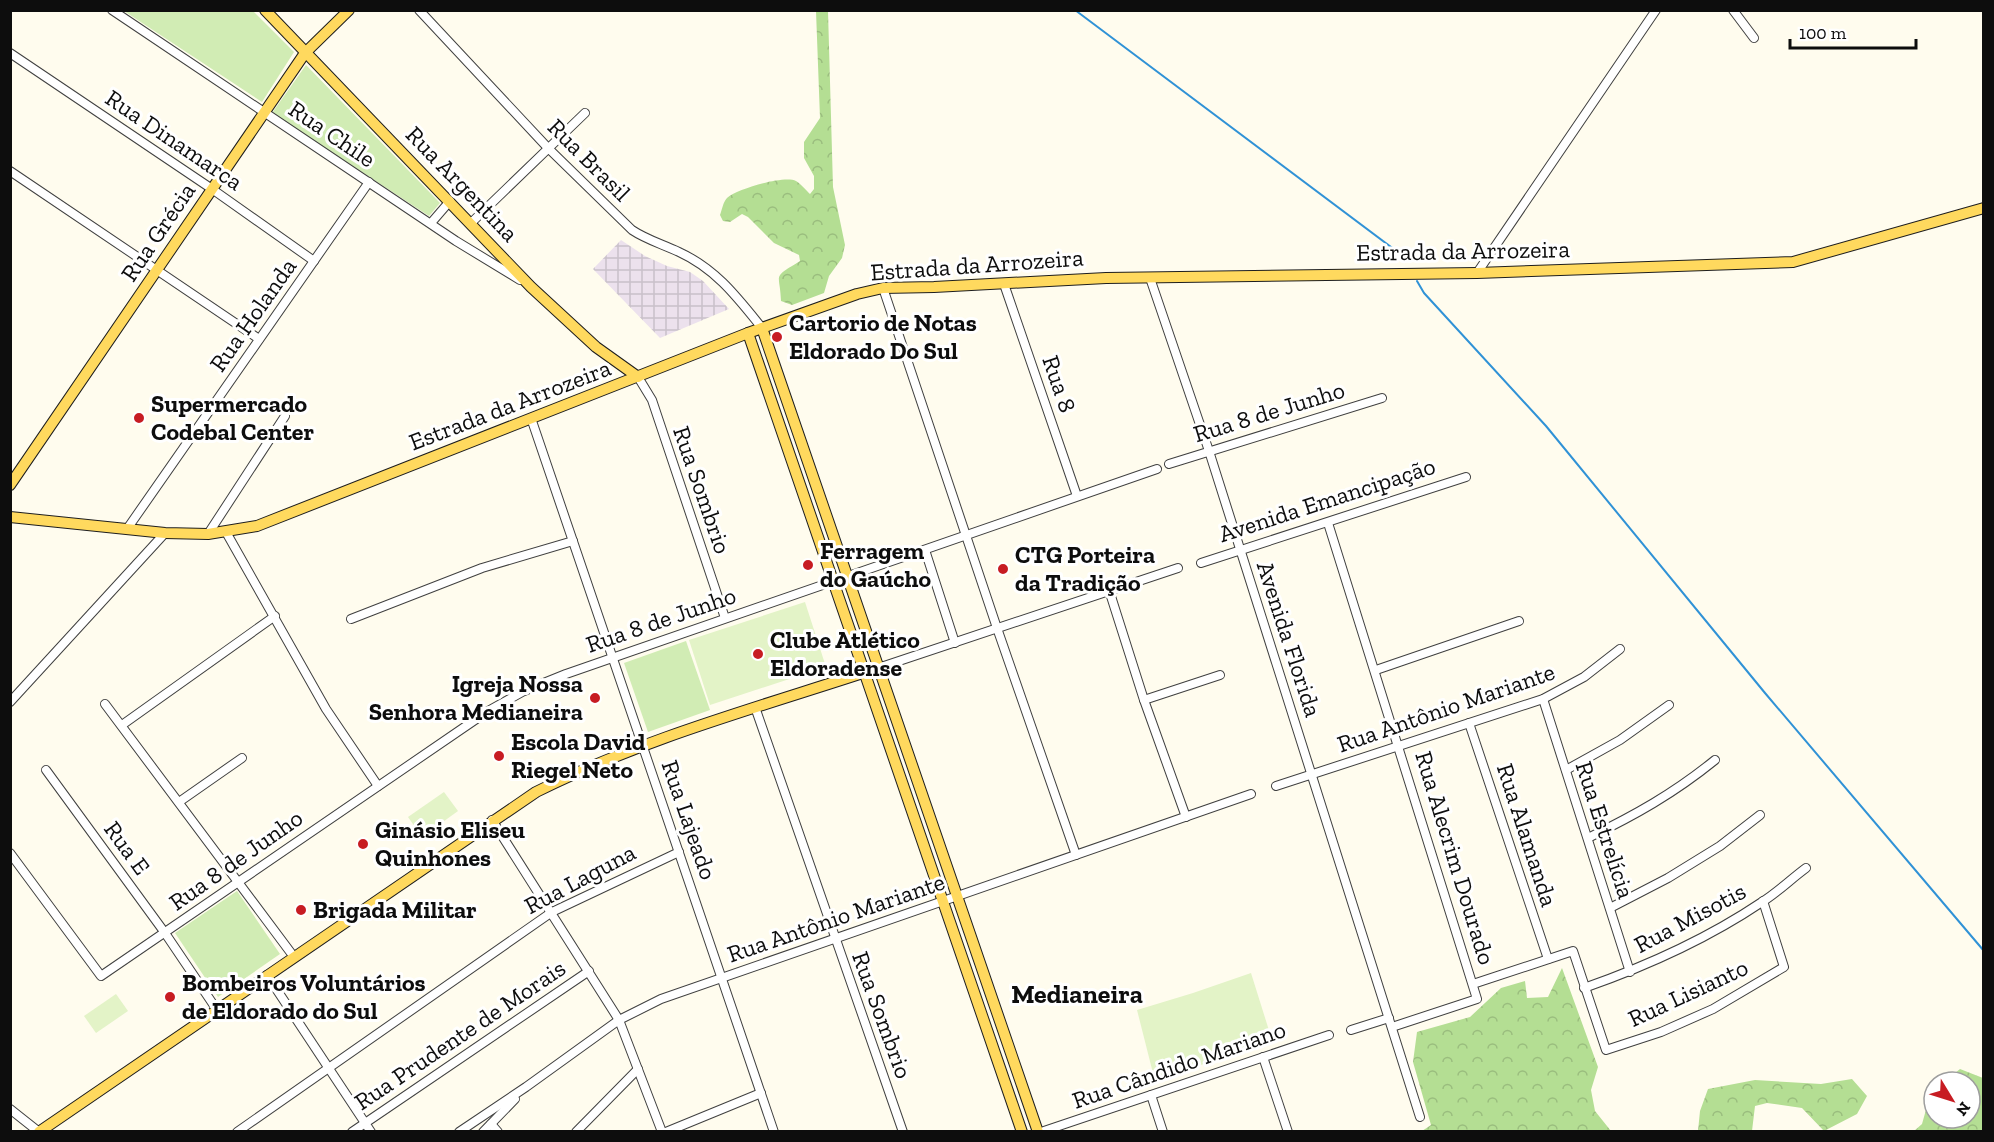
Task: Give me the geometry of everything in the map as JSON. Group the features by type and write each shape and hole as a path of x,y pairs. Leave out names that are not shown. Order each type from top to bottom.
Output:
{"main road":[{"name":"Rua Argentina","path":"265,10 531,287 589,341 615,362 639,377"},
{"name":"Rua Grécia","path":"10,485 305,53 349,10"},
{"name":"Estrada da Arrozeira","path":"10,517 165,533 208,534 257,526 748,333 857,294 883,288 1106,278 1477,273 1793,262 1983,208"},
{"path":"762,328 957,897 1040,1131"},
{"path":"748,333 1022,1131"},
{"path":"39,1131 536,792 592,765 755,707 878,668"},
{"path":"907,797 921,792"}],"street":[{"name":"Rua Chile","path":"112,10 456,241 531,287"},
{"name":"Rua Brasil","path":"419,10 548,148 632,230 704,266 726,284 762,328"},
{"path":"1477,273 1656,10"},
{"path":"1733,10 1754,38"},
{"name":"Rua Dinamarca","path":"10,53 212,189 314,261"},
{"path":"471,223 585,113"},
{"path":"10,171 259,339"},
{"name":"Rua Holanda","path":"127,529 369,182"},
{"path":"431,223 450,201"},
{"name":"Avenida Florida","path":"1150,278 1209,451 1420,1117"},
{"name":"Rua 8","path":"1004,284 1077,496"},
{"path":"883,288 1076,855"},
{"path":"748,333 750,313"},
{"name":"Rua Sombrio","path":"639,377 652,400 725,618"},
{"name":"Rua 8 de Junho","path":"1169,464 1382,398"},
{"path":"208,534 285,416"},
{"name":"Rua Lajeado","path":"531,418 774,1131"},
{"name":"Rua 8 de Junho","path":"10,853 101,976 488,711 525,691 566,674 725,618 1157,469"},
{"name":"Avenida Emancipação","path":"1202,563 1466,477"},
{"name":"Rua Alecrim Dourado","path":"1328,523 1376,670 1477,999 1390,1022"},
{"path":"226,532 326,709 378,786"},
{"path":"10,702 165,533"},
{"path":"351,619 482,568 573,541"},
{"path":"925,550 956,643"},
{"path":"878,668 1178,568"},
{"path":"1109,590 1144,700 1186,817"},
{"path":"122,724 275,616"},
{"path":"1376,670 1519,621"},
{"name":"Rua Antônio Mariante","path":"1276,786 1544,699 1584,677 1620,649"},
{"path":"1144,700 1220,675"},
{"name":"Rua Estrelícia","path":"1544,699 1630,972"},
{"path":"105,704 294,957"},
{"path":"1566,770 1620,740 1669,705"},
{"name":"Rua Sombrio","path":"755,707 903,1131"},
{"name":"Rua Alamanda","path":"1469,723 1548,959"},
{"path":"179,802 242,758"},
{"path":"1588,838 1638,813 1683,786 1715,760"},
{"name":"Rua E","path":"46,770 165,933 217,1010"},
{"name":"Rua Antônio Mariante","path":"459,1131 526,1088 619,1020 661,999 1251,794"},
{"path":"1610,908 1668,878 1720,846 1760,815"},
{"path":"492,820 619,1020 664,1131 761,1093"},
{"name":"Rua Laguna","path":"237,1131 552,912 679,852"},
{"name":"Rua Misotis","path":"1584,988 1630,972 1690,944 1763,902 1806,868"},
{"name":"Rua Lisianto","path":"1584,988 1606,1050 1661,1032 1713,1009 1784,967 1763,902"},
{"path":"1473,984 1573,951 1584,988"},
{"name":"Rua Prudente de Morais","path":"352,1131 589,971"},
{"path":"267,975 371,1131"},
{"path":"1351,1030 1390,1022"},
{"name":"Rua Cândido Mariano","path":"1040,1131 1329,1035"},
{"path":"1263,1057 1288,1131"},
{"path":"576,1131 638,1070"},
{"path":"483,1131 526,1088"},
{"path":"1151,1095 1163,1131"},
{"path":"10,1108 39,1131"},
{"path":"491,1124 498,1131"}],"shaded area":[{"path":"621,240 645,256 667,266 690,272 703,281 729,309 660,338 593,269"}],"green space":[{"path":"124,11 253,11 294,52 262,102"},
{"path":"816,11 828,11 833,187 845,245 842,258 829,276 824,293 792,305 781,301 779,277 800,261 799,255 774,243 748,217 742,214 730,222 723,221 720,215 727,198 732,194 761,184 790,180 798,182 810,194 814,189 814,176 804,158 804,142 820,118"},
{"path":"306,65 440,203 429,216 272,113"},
{"name":"Clube Atlético Eldoradense","path":"805,602 826,667 710,705 689,640"},
{"path":"686,641 710,710 648,732 624,663"},
{"path":"444,792 458,811 422,837 408,817"},
{"path":"237,891 280,954 218,997 175,933"},
{"path":"1562,968 1598,1067 1591,1090 1595,1111 1611,1131 1422,1131 1431,1125 1413,1062 1417,1032 1470,1017 1501,988 1525,981 1527,998 1548,997"},
{"path":"1251,973 1272,1040 1155,1081 1137,1010"},
{"path":"116,994 128,1011 96,1033 84,1016"},
{"path":"1983,1078 1983,1131 1914,1131 1922,1124 1922,1130 1982,1130"},
{"path":"1852,1079 1867,1096 1857,1114 1824,1131 1802,1108 1767,1103 1755,1106 1752,1131 1698,1131 1700,1111 1708,1089 1755,1080 1821,1084"}],"waterway":[{"path":"1075,10 1407,259"},
{"path":"1417,281 1424,293 1546,426 1765,693 1984,951"}],"place":[{"name":"Cartorio de Notas Eldorado Do Sul","path":"777,337"},
{"name":"Supermercado Codebal Center","path":"139,418"},
{"name":"Ferragem do Gaúcho","path":"808,565"},
{"name":"CTG Porteira da Tradição","path":"1003,569"},
{"name":"Clube Atlético Eldoradense","path":"758,654"},
{"name":"Igreja Nossa Senhora Medianeira","path":"595,698"},
{"name":"Escola David Riegel Neto","path":"499,756"},
{"name":"Ginásio Eliseu Quinhones","path":"363,844"},
{"name":"Brigada Militar","path":"301,910"},
{"name":"Bombeiros Voluntários de Eldorado do Sul","path":"170,997"}],"district":[{"name":"Medianeira","path":"1077,994"}]}
